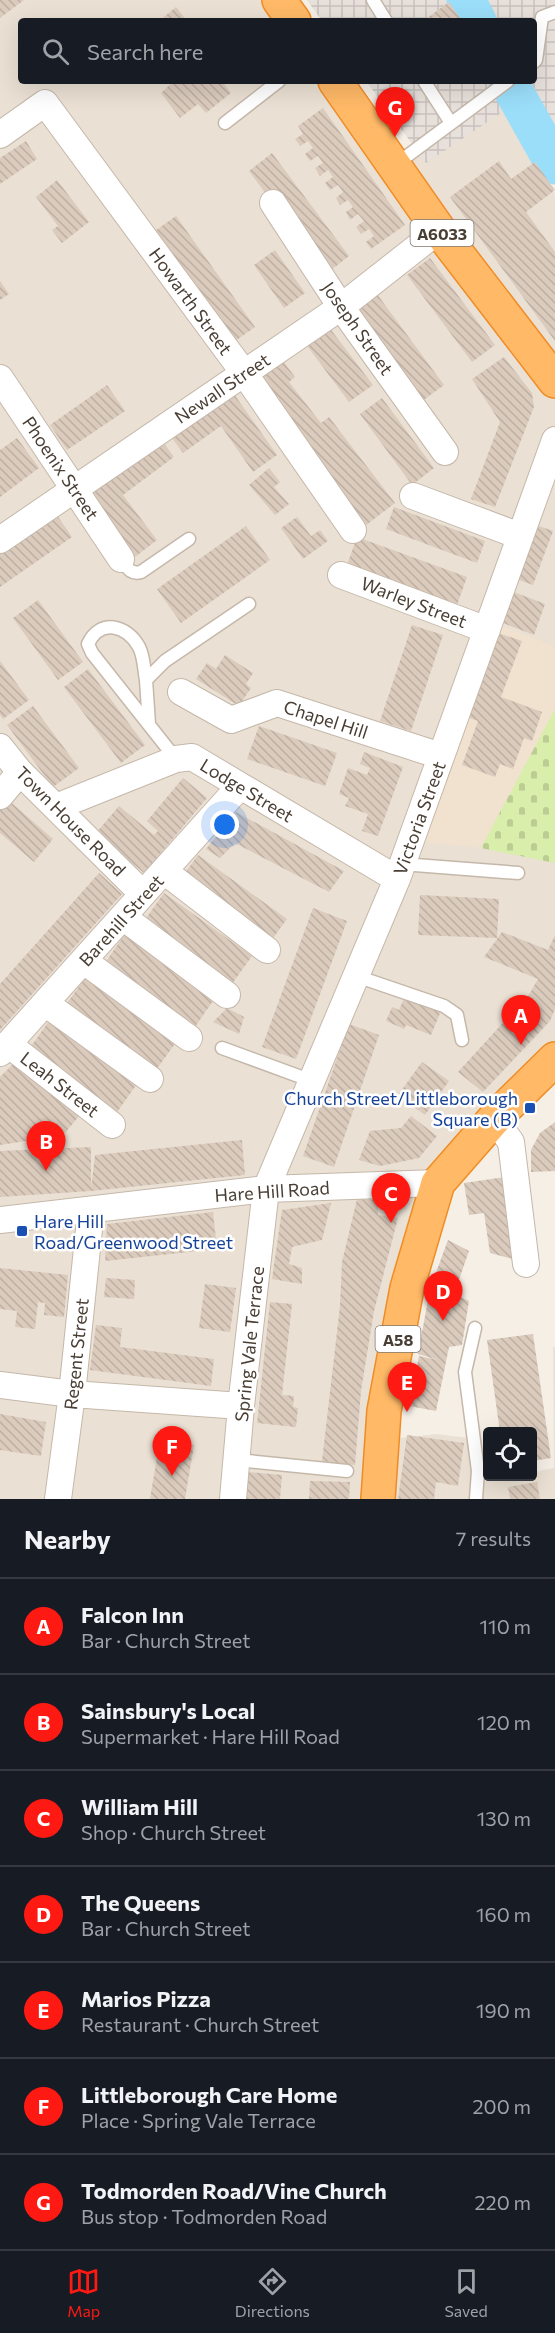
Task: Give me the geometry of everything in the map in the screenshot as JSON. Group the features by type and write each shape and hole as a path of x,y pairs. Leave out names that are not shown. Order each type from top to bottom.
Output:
{"highway":[{"path":"279,0 292,18"},
{"name":"A6033","path":"337,84 440,230 555,381"},
{"name":"A58","path":"378,1499 384,1411 407,1288 438,1183 494,1119 555,1059"}],"street":[{"name":"Howarth Street","path":"0,135 45,103 244,374 353,530"},
{"name":"Joseph Street","path":"273,203 341,307 445,452"},
{"name":"Newall Street","path":"0,540 341,307 440,230"},
{"name":"Phoenix Street","path":"0,378 122,559"},
{"name":"Victoria Street","path":"266,1190 399,872 555,440"},
{"path":"413,496 520,536"},
{"name":"Warley Street","path":"341,575 487,630"},
{"name":"Chapel Hill","path":"181,692 231,720 277,703 441,756"},
{"name":"Town House Road","path":"0,747 20,772 143,894"},
{"name":"Lodge Street","path":"56,807 176,759 192,757 240,786 399,872"},
{"path":"0,796 20,772"},
{"name":"Barehill Street","path":"4,1048 240,786"},
{"path":"164,871 267,950"},
{"path":"123,917 228,995"},
{"path":"84,961 189,1038"},
{"path":"45,1003 150,1079"},
{"name":"Leah Street","path":"4,1048 112,1125"},
{"path":"494,1119 511,1142 526,1264"},
{"name":"Hare Hill Road","path":"0,1220 266,1190 438,1183"},
{"name":"Spring Vale Terrace","path":"233,1499 241,1406 266,1190"},
{"name":"Regent Street","path":"58,1499 72,1394 91,1210"},
{"path":"0,1385 72,1394 241,1406"}],"lane":[{"path":"373,0 384,18"},
{"path":"537,48 542,17 555,12"},
{"path":"225,123 275,84"},
{"path":"426,84 451,123"},
{"path":"394,166 504,84"},
{"path":"122,559 129,571 136,574 189,539"},
{"path":"146,680 165,661 249,604"},
{"path":"149,725 144,687 146,680 140,649 132,638 114,628 104,627 92,635 88,644 92,653 149,725 176,759"},
{"path":"399,872 518,873"},
{"path":"356,976 444,1006 457,1015 462,1040"},
{"path":"222,1048 312,1081"},
{"path":"474,1328 465,1372 478,1471 476,1499"},
{"path":"237,1460 347,1471"}],"shaded area":[{"path":"0,0 279,0 292,18 18,18 18,84 337,84 394,166 498,101 555,194 555,1059 438,1183 384,1411 399,1438 437,1434 469,1438 483,1455 483,1481 537,1481 537,1471 554,1468 553,1347 555,1347 555,1499 0,1499"},
{"path":"307,0 555,0 555,138 531,93 426,163 368,84 537,84 537,18 320,18"},
{"path":"494,623 555,647 555,709 481,848 416,841"}],"green space":[{"path":"555,709 555,863 481,848"}],"building":[{"path":"0,0 24,0 0,18"},
{"path":"449,2 460,18 427,18"},
{"path":"176,7 185,18 163,18"},
{"path":"171,84 224,84 231,93 206,113 198,104 180,118 161,93"},
{"path":"323,108 405,225 371,249 366,242 374,236 369,229 361,234 356,227 364,221 358,214 350,220 346,212 353,207 348,200 340,205 336,198 343,192 338,185 330,190 325,183 333,177 328,170 320,176 315,168 323,163 318,156 310,161 305,154 313,148 308,141 300,146 295,139 303,134 298,126"},
{"path":"26,141 37,159 0,184 0,158"},
{"path":"272,153 349,256 326,274 249,171"},
{"path":"499,161 511,179 535,162 555,190 526,212 555,252 555,341 450,197"},
{"path":"57,180 89,222 62,243 52,230 58,226 36,197"},
{"path":"176,216 255,327 231,344 152,233"},
{"path":"275,250 305,293 284,308 254,265"},
{"path":"430,258 495,345 472,362 407,275"},
{"path":"0,281 9,294 0,300"},
{"path":"374,290 444,385 421,402 351,307"},
{"path":"325,322 373,385 349,402 302,339"},
{"path":"280,357 295,377 289,382 321,423 329,417 395,503 365,526 253,378"},
{"path":"504,357 532,393 534,407 495,507 471,499 500,422 472,379"},
{"path":"107,385 125,411 67,450 50,425"},
{"path":"229,387 277,455 253,472 221,426 183,453 167,431"},
{"path":"382,398 434,468 412,485 360,414"},
{"path":"157,434 174,457 123,495 157,540 135,557 84,489"},
{"path":"17,438 39,468 0,497 0,450"},
{"path":"269,468 280,482 274,487 289,504 275,515 249,485"},
{"path":"394,507 485,541 477,563 386,529"},
{"path":"54,511 72,537 0,587 0,547"},
{"path":"297,517 311,536 320,530 328,541 303,559 281,528"},
{"path":"528,522 553,531 533,585 508,576"},
{"path":"246,526 270,560 181,623 157,589"},
{"path":"357,537 467,577 457,605 347,565"},
{"path":"514,592 545,604 534,635 503,623"},
{"path":"38,600 83,662 58,680 13,618"},
{"path":"412,625 443,635 411,731 380,721"},
{"path":"492,631 522,641 501,697 542,712 532,741 524,738 513,769 500,764 495,777 462,765 478,721 461,715"},
{"path":"225,655 253,673 246,684 251,688 239,706 196,679 207,663 216,669"},
{"path":"0,661 29,700 3,719 0,715"},
{"path":"88,669 145,745 121,763 64,687"},
{"path":"33,706 79,768 53,787 7,725"},
{"path":"259,726 337,753 325,786 247,759"},
{"path":"364,752 403,767 378,836 362,831 368,814 345,806 349,798 339,794 348,768 367,775 370,768 360,764"},
{"path":"183,778 207,798 144,873 96,833 119,806 154,835 158,831 147,821"},
{"path":"6,798 53,839 34,862 0,833 0,805"},
{"path":"236,812 344,871 329,892 235,843 220,858 206,849"},
{"path":"198,855 287,919 271,941 182,877"},
{"path":"99,873 122,894 0,1030 0,984"},
{"path":"164,893 252,956 232,984 144,921"},
{"path":"420,895 499,899 497,938 418,935"},
{"path":"313,908 347,921 296,1059 262,1047"},
{"path":"502,932 548,950 555,935 555,1009 550,1021 483,1092 458,1072 520,1004 523,1005 538,979 484,957"},
{"path":"125,934 215,998 195,1027 105,963"},
{"path":"86,977 177,1041 156,1070 65,1006"},
{"path":"405,996 441,1011 431,1035 406,1025 404,1029 386,1021 392,1007 399,1010"},
{"path":"227,1008 244,1017 239,1034 213,1022"},
{"path":"49,1021 137,1084 115,1115 27,1052"},
{"path":"349,1024 379,1035 334,1167 303,1156"},
{"path":"422,1062 449,1081 425,1115 398,1095"},
{"path":"14,1063 80,1115 65,1133 41,1123 26,1141 0,1145 0,1077"},
{"path":"411,1116 437,1136 419,1158 380,1166 359,1160 370,1131 401,1128"},
{"path":"555,1122 555,1171 531,1172 531,1150 540,1133"},
{"path":"242,1140 245,1175 91,1191 0,1197 0,1151 91,1147 91,1189 95,1155"},
{"path":"505,1177 517,1260 490,1253 484,1213 469,1215 464,1183"},
{"path":"357,1199 378,1200 378,1215 398,1218 374,1311 361,1391 355,1465 322,1461 340,1306 342,1262"},
{"path":"331,1203 322,1240 292,1247 289,1264 302,1268 302,1284 272,1279 282,1210"},
{"path":"213,1212 217,1249 105,1261 107,1224"},
{"path":"448,1240 469,1251 454,1294 469,1301 462,1345 449,1347 436,1411 409,1406 419,1356 438,1360 418,1354 430,1289"},
{"path":"0,1268 68,1275 64,1317 44,1315 45,1303 38,1302 35,1329 15,1327 17,1311 0,1309"},
{"path":"106,1278 135,1280 134,1299 104,1297"},
{"path":"205,1284 236,1288 230,1332 199,1328"},
{"path":"270,1302 292,1304 282,1395 294,1396 293,1407 298,1408 296,1427 257,1423"},
{"path":"96,1325 122,1328 120,1347 214,1359 211,1386 90,1370"},
{"path":"533,1334 551,1458 537,1460 537,1427 499,1427 487,1340"},
{"path":"0,1414 46,1422 41,1456 0,1450"},
{"path":"407,1435 464,1443 458,1486 436,1482 434,1499 398,1499"},
{"path":"160,1439 194,1445 185,1499 150,1499"},
{"path":"248,1472 282,1475 280,1499 246,1499"},
{"path":"310,1481 350,1482 349,1499 309,1499"},
{"path":"537,1482 540,1499 510,1499 508,1487"}],"waterway":[{"path":"466,0 475,18"},
{"path":"510,84 555,165"}],"place":[{"name":"Todmorden Road/Vine Church","path":"395,137"},
{"name":"Falcon Inn","path":"521,1045"},
{"name":"Church Street/Littleborough Square (B)","path":"530,1108"},
{"name":"Sainsbury's Local","path":"46,1171"},
{"name":"William Hill","path":"391,1223"},
{"name":"Hare Hill Road/Greenwood Street","path":"22,1231"},
{"name":"The Queens","path":"443,1321"},
{"name":"Marios Pizza","path":"407,1412"},
{"name":"Littleborough Care Home","path":"172,1476"}]}
